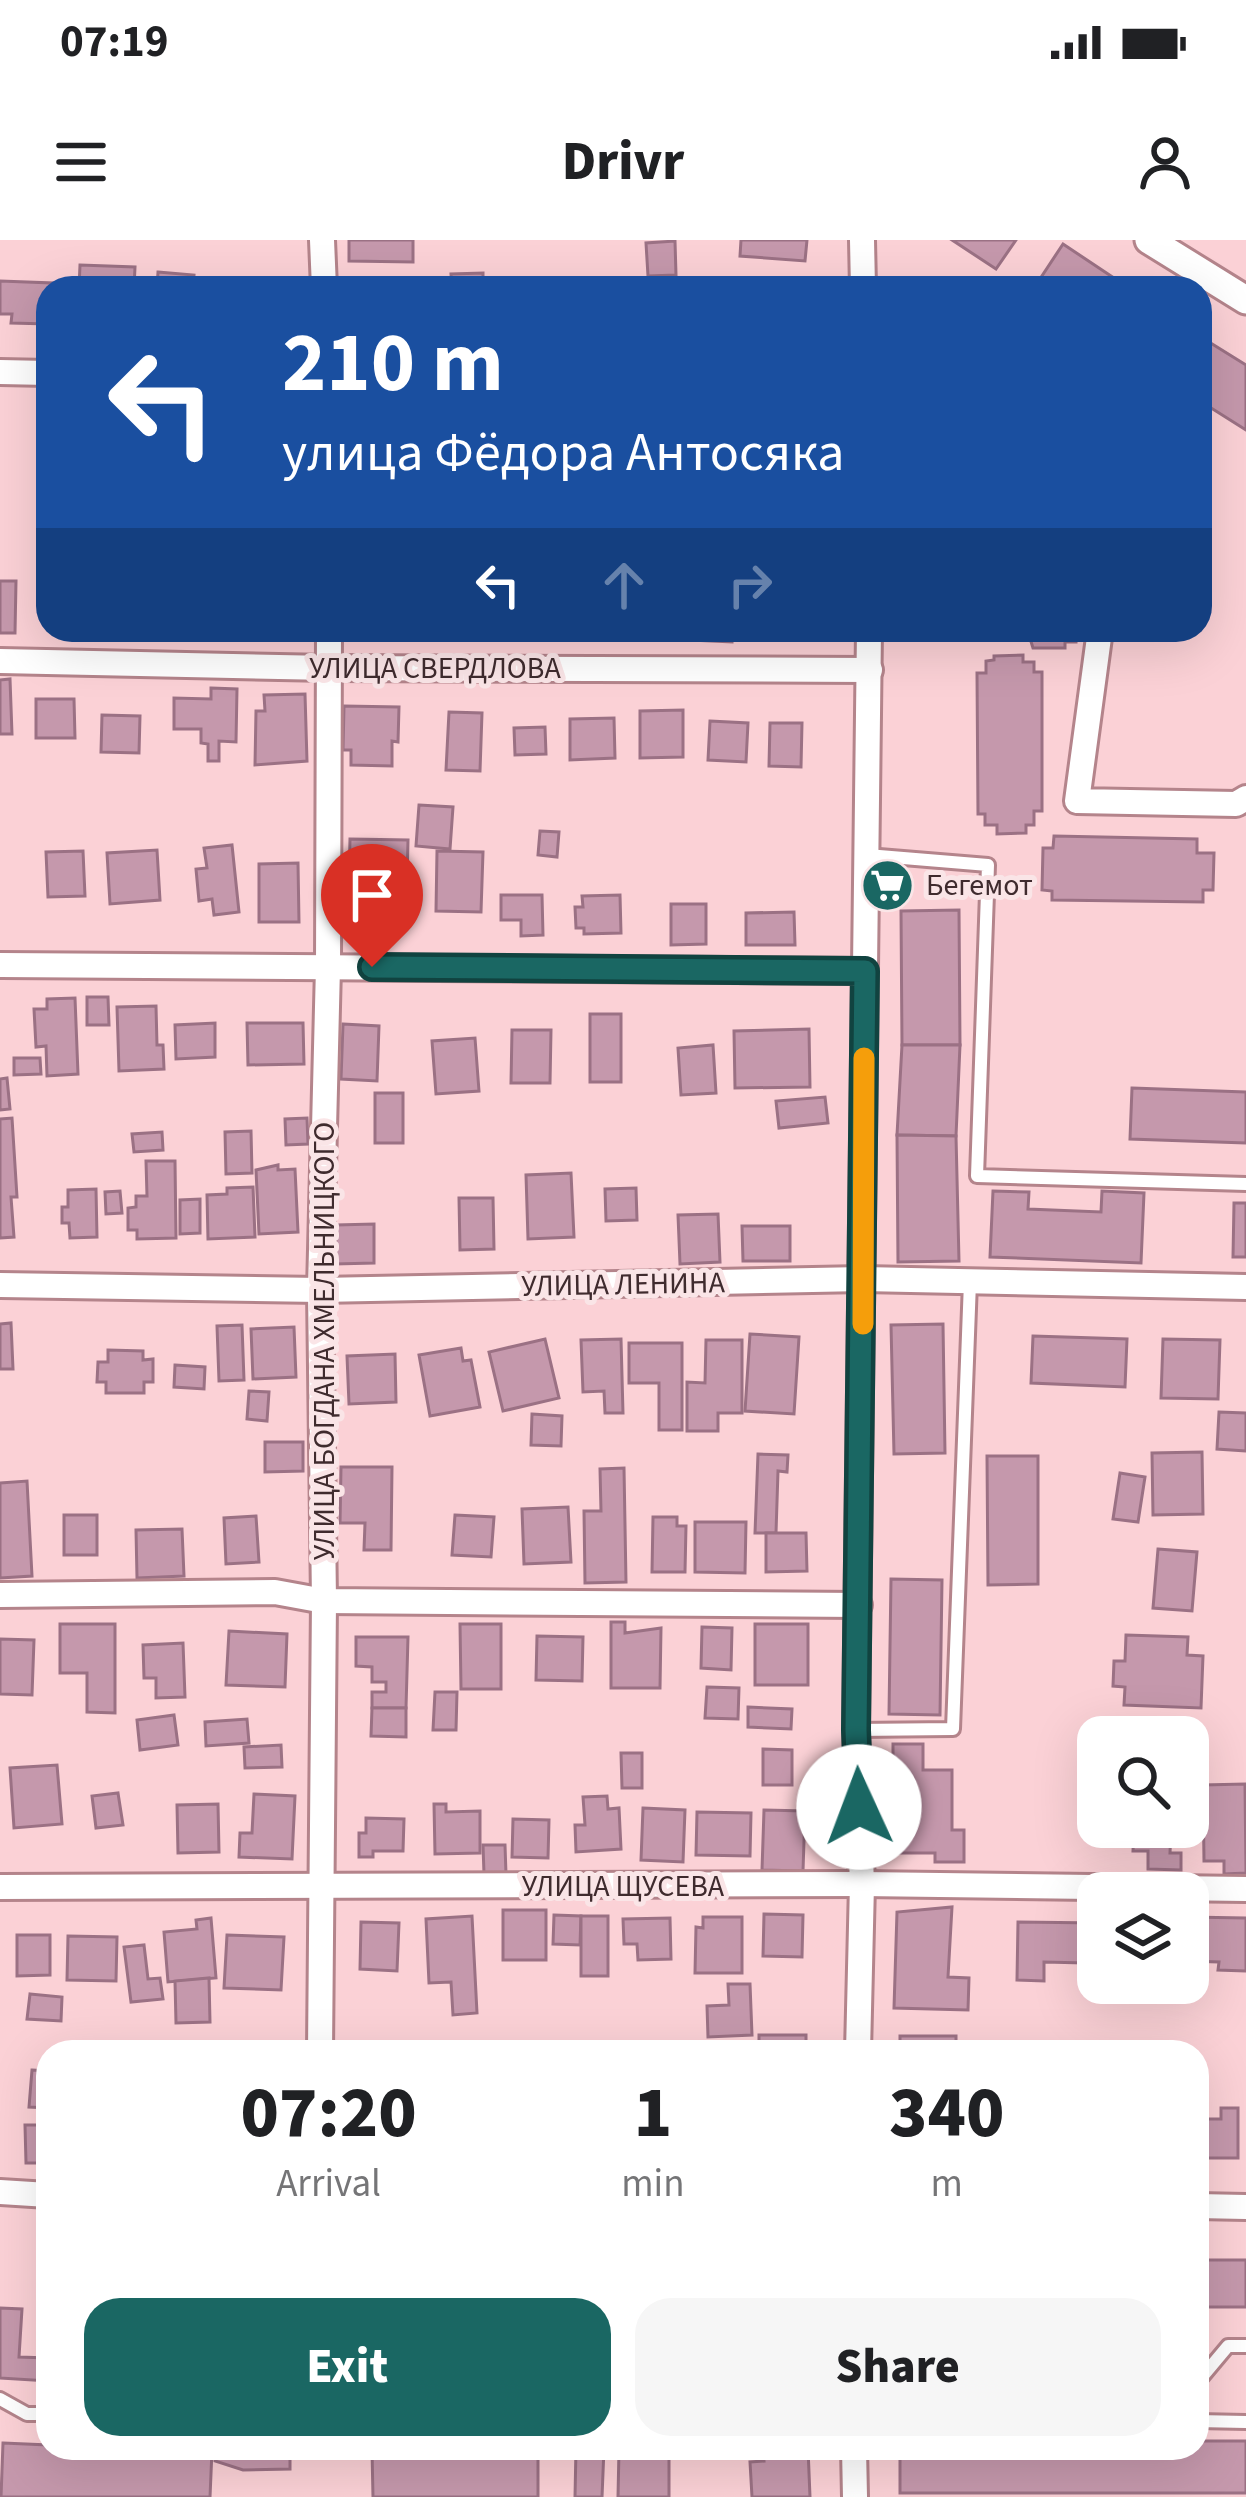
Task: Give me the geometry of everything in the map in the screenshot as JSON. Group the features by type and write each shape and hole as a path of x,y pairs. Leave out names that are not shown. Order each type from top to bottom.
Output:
{"street":[{"path":"322,240 324,276"},
{"path":"862,240 863,276"},
{"path":"1149,240 1207,276"},
{"path":"1212,279 1246,300"},
{"path":"0,372 36,373"},
{"name":"УЛИЦА БОГДАНА ХМЕЛЬНИЦКОГО","path":"320,2040 324,1601 320,1290 328,967 328,642"},
{"path":"858,2040 862,1884 856,1730 869,642"},
{"path":"1098,642 1077,801 1237,804 1246,798"},
{"name":"УЛИЦА СВЕРДЛОВА","path":"0,661 870,670"},
{"path":"0,965 865,971"},
{"name":"УЛИЦА ЛЕНИНА","path":"0,1285 320,1290 863,1279 1246,1287"},
{"path":"0,1594 275,1592 324,1601 859,1605"},
{"name":"УЛИЦА ЩУСЕВА","path":"0,1888 862,1884 1246,1888"},
{"path":"0,2192 36,2194"},
{"path":"1209,2206 1246,2207"},
{"path":"854,2460 855,2497"}],"lane":[{"path":"867,855 988,865 977,1176 1246,1184"},
{"path":"856,1730 953,1729 970,1282"},
{"path":"1209,2368 1228,2345 1246,2346"},
{"path":"0,2399 36,2414"},
{"path":"1209,2421 1246,2422"}],"building":[{"path":"349,240 413,240 413,262 349,261"},
{"path":"741,240 807,240 805,261 740,256"},
{"path":"952,240 1016,240 996,269"},
{"path":"675,241 676,275 648,276 646,243"},
{"path":"1063,244 1111,276 1042,276"},
{"path":"80,265 135,267 135,276 80,276"},
{"path":"158,272 194,275 194,276 158,276"},
{"path":"0,281 36,282 36,324 11,323 12,314 0,314"},
{"path":"1212,344 1246,365 1246,430 1212,409"},
{"path":"0,581 16,581 15,633 0,633"},
{"path":"1031,642 1065,642 1065,648 1033,648"},
{"path":"1023,655 1023,662 1034,662 1034,672 1042,672 1042,811 1034,811 1034,825 1026,825 1026,833 997,834 997,825 985,825 985,814 978,814 977,673 986,673 986,661 994,656"},
{"path":"10,679 12,734 0,734 0,680"},
{"path":"211,688 237,689 236,742 219,741 219,761 208,761 208,744 201,743 201,729 174,729 174,698 211,699"},
{"path":"305,694 307,761 255,765 256,711 265,711 264,695"},
{"path":"36,699 74,699 75,738 36,738"},
{"path":"344,706 399,707 392,766 351,765 351,750 343,750"},
{"path":"683,710 683,757 640,758 640,711"},
{"path":"449,712 482,713 480,771 446,770"},
{"path":"102,715 140,716 139,753 101,752"},
{"path":"614,718 615,758 570,760 570,719"},
{"path":"710,721 748,723 746,762 708,760"},
{"path":"770,723 802,723 801,767 769,766"},
{"path":"545,727 546,754 515,755 514,728"},
{"path":"419,805 453,807 450,849 416,846"},
{"path":"540,831 559,832 557,857 538,855"},
{"path":"1054,836 1197,839 1197,853 1214,853 1213,890 1203,890 1203,902 1052,900 1052,891 1042,890 1043,848 1053,848"},
{"path":"350,839 408,840 406,927 348,926"},
{"path":"232,845 239,912 214,915 212,899 199,901 196,869 207,868 204,848"},
{"path":"157,850 160,900 110,904 107,853"},
{"path":"83,851 85,896 48,897 46,852"},
{"path":"437,851 483,852 481,912 436,911"},
{"path":"298,863 299,922 259,922 259,864"},
{"path":"501,895 542,895 543,935 521,936 521,920 501,920"},
{"path":"620,895 621,933 584,934 584,928 576,928 575,907 583,907 582,896"},
{"path":"671,904 706,904 706,944 671,945"},
{"path":"959,910 960,1045 902,1045 901,911"},
{"path":"794,912 795,945 746,945 746,913"},
{"path":"87,997 108,997 109,1025 87,1025"},
{"path":"75,998 78,1074 47,1076 46,1046 36,1047 34,1009 47,1009 47,999"},
{"path":"156,1006 157,1045 163,1045 164,1069 119,1071 117,1007"},
{"path":"590,1014 621,1014 621,1082 590,1082"},
{"path":"215,1023 215,1057 176,1059 175,1025"},
{"path":"247,1023 303,1023 304,1064 248,1065"},
{"path":"343,1024 379,1026 377,1081 341,1079"},
{"path":"809,1029 810,1087 735,1088 734,1031"},
{"path":"512,1030 551,1030 550,1083 511,1083"},
{"path":"475,1038 479,1091 436,1094 432,1041"},
{"path":"713,1045 716,1093 681,1095 678,1048"},
{"path":"902,1045 960,1045 956,1136 897,1135"},
{"path":"14,1058 40,1058 41,1074 14,1075"},
{"path":"7,1078 10,1109 0,1110 0,1079"},
{"path":"1132,1088 1246,1092 1246,1143 1130,1139"},
{"path":"375,1093 403,1093 403,1143 375,1143"},
{"path":"825,1097 828,1123 779,1128 776,1101"},
{"path":"12,1118 17,1197 11,1197 14,1237 0,1238 0,1119"},
{"path":"307,1118 308,1144 286,1145 285,1119"},
{"path":"251,1131 252,1173 226,1174 225,1132"},
{"path":"162,1132 163,1150 134,1152 132,1134"},
{"path":"897,1135 956,1136 959,1261 898,1262"},
{"path":"146,1161 175,1161 176,1238 137,1239 137,1230 128,1230 128,1208 136,1207 136,1196 147,1196"},
{"path":"278,1165 278,1170 295,1169 298,1232 259,1234 256,1170"},
{"path":"571,1173 574,1237 528,1239 526,1175"},
{"path":"253,1187 255,1237 208,1239 207,1195"},
{"path":"636,1188 637,1220 606,1221 605,1189"},
{"path":"96,1189 97,1237 70,1238 69,1223 62,1223 68,1190"},
{"path":"120,1191 122,1213 106,1214 105,1192"},
{"path":"993,1191 1029,1192 1028,1209 1101,1212 1102,1191 1144,1193 1141,1263 990,1257"},
{"path":"459,1198 493,1198 494,1249 460,1250"},
{"path":"200,1199 200,1233 180,1234 180,1200"},
{"path":"1234,1203 1246,1203 1246,1257 1233,1257"},
{"path":"718,1214 720,1262 680,1264 678,1215"},
{"path":"374,1224 374,1263 335,1264 328,1240 336,1240 336,1225"},
{"path":"742,1226 790,1226 790,1261 743,1261"},
{"path":"11,1323 13,1369 0,1369 0,1324"},
{"path":"943,1324 945,1453 894,1454 891,1325"},
{"path":"242,1325 244,1380 219,1381 217,1326"},
{"path":"294,1327 296,1377 253,1379 251,1329"},
{"path":"750,1334 799,1337 794,1414 745,1411"},
{"path":"1033,1336 1127,1339 1125,1387 1031,1383"},
{"path":"545,1339 559,1398 503,1411 489,1352"},
{"path":"621,1339 623,1413 605,1413 604,1391 583,1392 581,1340"},
{"path":"1163,1339 1220,1340 1218,1399 1161,1398"},
{"path":"706,1340 742,1340 742,1413 718,1413 718,1431 687,1431 687,1382 705,1383"},
{"path":"629,1343 682,1343 682,1430 659,1430 659,1383 629,1383"},
{"path":"461,1348 463,1361 471,1360 480,1407 430,1416 419,1355"},
{"path":"108,1350 143,1351 143,1360 153,1359 153,1382 144,1382 144,1393 106,1393 106,1382 97,1382 98,1362 108,1362"},
{"path":"395,1354 396,1402 349,1404 347,1356"},
{"path":"175,1365 205,1367 204,1389 174,1387"},
{"path":"249,1391 269,1392 267,1421 247,1419"},
{"path":"1219,1412 1246,1413 1246,1451 1217,1449"},
{"path":"532,1414 562,1416 561,1446 531,1445"},
{"path":"265,1442 303,1442 303,1471 265,1472"},
{"path":"1202,1452 1203,1514 1153,1515 1152,1453"},
{"path":"758,1454 788,1455 787,1472 778,1471 776,1533 755,1533"},
{"path":"987,1456 1038,1456 1038,1584 988,1585"},
{"path":"341,1467 392,1467 391,1550 364,1550 365,1523 340,1523"},
{"path":"624,1468 626,1582 585,1583 584,1511 601,1511 600,1469"},
{"path":"1120,1473 1145,1477 1138,1522 1113,1519"},
{"path":"27,1481 32,1576 0,1578 0,1483"},
{"path":"568,1507 571,1562 524,1564 522,1509"},
{"path":"64,1515 97,1515 97,1555 64,1555"},
{"path":"455,1515 494,1517 491,1557 452,1555"},
{"path":"256,1516 259,1562 226,1564 224,1518"},
{"path":"653,1517 677,1517 677,1526 686,1526 685,1572 652,1572"},
{"path":"695,1522 746,1522 745,1573 695,1572"},
{"path":"182,1529 184,1576 137,1578 136,1530"},
{"path":"766,1533 806,1533 807,1571 766,1572"},
{"path":"1158,1549 1197,1552 1192,1611 1153,1608"},
{"path":"891,1579 942,1580 940,1715 889,1714"},
{"path":"611,1622 625,1622 625,1633 661,1628 660,1688 611,1688"},
{"path":"60,1624 115,1624 115,1713 87,1712 87,1673 60,1673"},
{"path":"460,1624 501,1624 501,1689 461,1689"},
{"path":"755,1624 808,1624 808,1685 755,1685"},
{"path":"702,1627 732,1628 731,1670 701,1668"},
{"path":"229,1631 287,1634 285,1687 226,1685"},
{"path":"1126,1635 1188,1637 1187,1655 1203,1656 1201,1708 1124,1705 1125,1687 1113,1686 1114,1661 1125,1661"},
{"path":"537,1636 583,1637 582,1681 536,1680"},
{"path":"356,1637 408,1637 406,1708 372,1708 372,1692 386,1692 386,1682 372,1682 372,1667 356,1666"},
{"path":"0,1639 34,1640 32,1695 0,1694"},
{"path":"183,1643 185,1697 156,1698 156,1678 144,1678 143,1645"},
{"path":"707,1687 739,1688 738,1719 705,1718"},
{"path":"435,1692 457,1692 456,1730 433,1730"},
{"path":"748,1707 792,1709 791,1729 748,1727"},
{"path":"372,1708 406,1708 406,1737 371,1736"},
{"path":"174,1715 178,1745 140,1750 137,1720"},
{"path":"247,1719 249,1743 206,1746 205,1722"},
{"path":"893,1744 923,1744 923,1770 952,1770 952,1830 964,1830 964,1862 935,1862 935,1853 893,1853"},
{"path":"281,1745 282,1767 245,1768 244,1747"},
{"path":"763,1749 792,1750 792,1785 763,1785"},
{"path":"621,1753 642,1753 642,1788 622,1788"},
{"path":"57,1765 62,1824 14,1828 10,1768"},
{"path":"1245,1784 1246,1873 1224,1874 1224,1861 1204,1861 1204,1848 1209,1848 1209,1785"},
{"path":"118,1793 123,1825 96,1828 92,1796"},
{"path":"254,1794 295,1796 292,1859 239,1857 240,1833 252,1833"},
{"path":"607,1796 608,1809 619,1808 621,1849 576,1852 575,1825 585,1825 583,1797"},
{"path":"218,1804 219,1852 178,1853 177,1805"},
{"path":"434,1804 446,1804 446,1812 480,1811 480,1853 435,1854"},
{"path":"643,1808 685,1810 683,1862 641,1860"},
{"path":"764,1810 805,1811 803,1871 762,1870"},
{"path":"697,1812 751,1813 750,1856 696,1855"},
{"path":"366,1818 404,1819 403,1851 373,1851 373,1857 359,1857 359,1833 366,1833"},
{"path":"513,1819 549,1820 548,1858 512,1857"},
{"path":"483,1845 505,1845 506,1874 484,1874"},
{"path":"1170,1848 1170,1853 1181,1853 1181,1870 1148,1869 1148,1851 1133,1851"},
{"path":"952,1907 948,1977 969,1978 968,2010 894,2008 897,1912"},
{"path":"503,1910 546,1910 546,1960 503,1960"},
{"path":"764,1914 803,1915 802,1957 763,1956"},
{"path":"554,1915 581,1916 580,1945 553,1944"},
{"path":"472,1916 477,2013 453,2015 451,1982 429,1983 426,1919"},
{"path":"581,1916 608,1916 608,1976 581,1976"},
{"path":"703,1917 742,1917 742,1973 695,1973 696,1927 703,1928"},
{"path":"1209,1917 1246,1918 1246,1971 1218,1970 1219,1962 1209,1962"},
{"path":"211,1918 216,1978 168,1982 164,1932 197,1929 196,1920"},
{"path":"670,1918 671,1959 638,1960 637,1944 624,1944 623,1919"},
{"path":"361,1922 399,1923 397,1971 360,1969"},
{"path":"1018,1922 1077,1923 1077,1963 1044,1962 1044,1981 1017,1980"},
{"path":"17,1935 50,1935 50,1975 17,1976"},
{"path":"227,1935 284,1937 281,1990 224,1988"},
{"path":"68,1936 117,1937 116,1981 67,1980"},
{"path":"144,1945 148,1979 160,1978 163,1999 131,2002 124,1947"},
{"path":"209,1978 210,2022 176,2023 175,1981"},
{"path":"728,1984 750,1984 752,2035 708,2037 707,2006 729,2005"},
{"path":"30,1994 62,1997 61,2021 27,2019"},
{"path":"759,2035 806,2035 806,2040 759,2040"},
{"path":"900,2036 956,2036 956,2040 900,2040"},
{"path":"32,2070 36,2070 36,2107 29,2107"},
{"path":"1221,2108 1238,2108 1238,2158 1209,2158 1209,2119 1221,2119"},
{"path":"25,2125 36,2125 36,2163 26,2163"},
{"path":"1209,2260 1246,2260 1246,2307 1209,2307"},
{"path":"0,2308 22,2309 19,2357 36,2358 36,2380 0,2378"},
{"path":"1209,2441 1246,2441 1246,2493 900,2493 900,2460 1209,2460"},
{"path":"3,2443 36,2444 36,2460 212,2460 210,2497 1,2497"},
{"path":"290,2460 290,2469 243,2470 215,2461"},
{"path":"372,2460 538,2460 538,2497 373,2497"},
{"path":"576,2460 604,2460 602,2497 575,2497"},
{"path":"619,2460 669,2460 669,2497 618,2497"},
{"path":"808,2460 810,2497 752,2497 750,2462"}],"slow traffic":[{"path":"863,1324 864,1058"}],"place":[{"name":"Бегемот","path":"887,885"}],"route":[{"path":"372,967 865,971 859,1807"}]}
